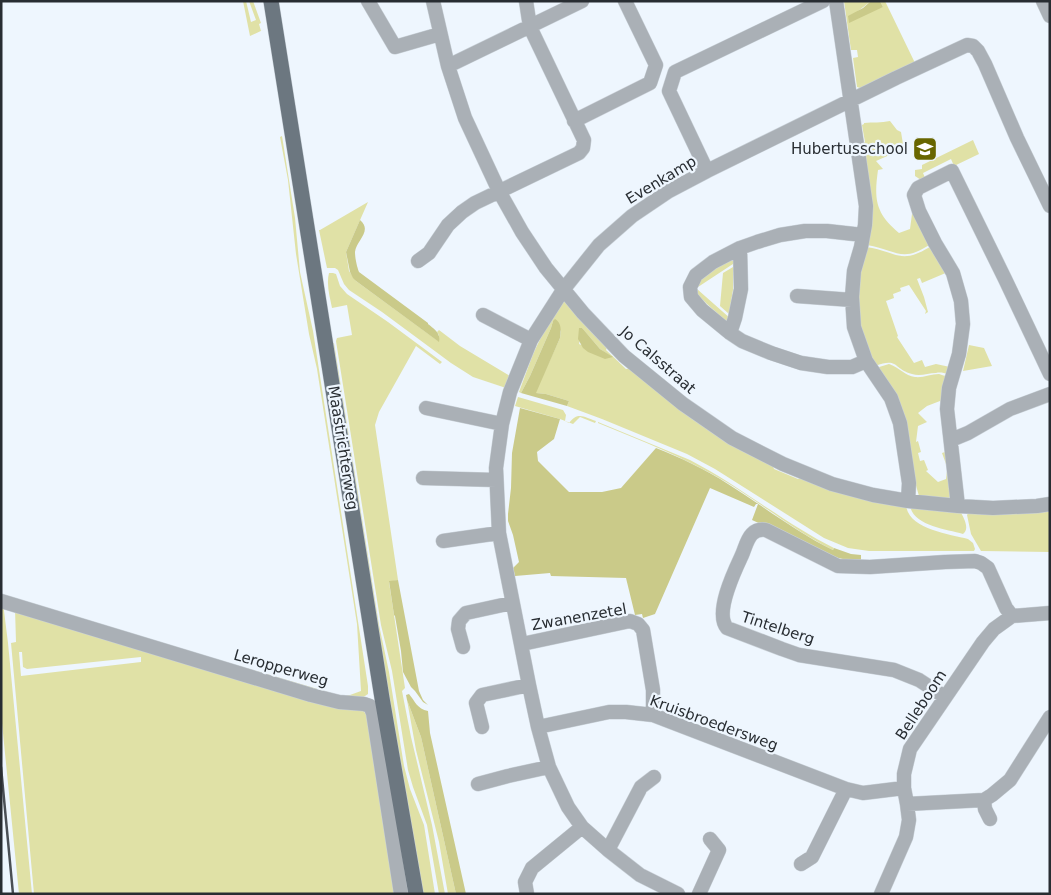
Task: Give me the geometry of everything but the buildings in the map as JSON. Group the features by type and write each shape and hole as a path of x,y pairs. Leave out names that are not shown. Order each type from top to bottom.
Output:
{"main road":[{"name":"Maastrichterweg","path":"271,1 380,688 416,894"}],"street":[{"path":"368,1 395,47 440,34"},
{"name":"Jo Calsstraat","path":"433,1 448,66 464,118 499,190 546,268 583,313 624,356 683,404 732,438 783,464 832,484 873,495 958,506 993,508 1050,504"},
{"path":"418,261 429,253 448,225 475,203 579,153 583,148 584,140 530,27 526,1"},
{"path":"448,66 582,1"},
{"path":"574,121 650,83 656,65 625,1"},
{"path":"707,170 669,91 675,72 823,1"},
{"path":"836,1 866,206 864,235 854,271 852,300 854,327 866,361 891,398 900,423 909,483 908,501"},
{"path":"1043,1 1050,16"},
{"name":"Evenkamp","path":"674,893 640,875 582,827 568,807 550,767 538,727 499,533 496,480 502,424 510,392 531,340 563,290 599,245 632,216 668,191 707,170 967,44 973,46 978,51 1050,206"},
{"path":"958,506 946,409 949,388 959,354 963,324 961,301 953,273 919,211 914,195 918,188 952,171 1050,374"},
{"path":"864,235 827,231 805,231 780,235 740,248 713,262 696,274 690,288 692,297 702,310 730,333 771,353 801,363 828,367 852,367 866,361"},
{"path":"730,333 741,289 740,248"},
{"path":"797,296 852,300"},
{"path":"483,315 531,340"},
{"path":"951,440 968,433 1010,409 1050,394"},
{"path":"426,408 502,424"},
{"path":"423,478 496,480"},
{"name":"Tintelberg","path":"946,697 920,680 894,670 799,655 726,628 722,616 729,584 751,536 758,530 766,530 838,566 870,567 975,561 988,568 1006,608 1012,616"},
{"path":"443,541 499,533"},
{"name":"Leropperweg","path":"1,601 311,695 339,702 370,706 374,713 401,894"},
{"path":"463,647 458,629 452,618 512,603"},
{"path":"1012,616 1050,613"},
{"name":"Belleboom","path":"881,894 906,837 909,820 904,788 904,774 910,749 983,642 994,630 1012,616"},
{"name":"Zwanenzetel","path":"522,644 630,621 638,624 642,630 653,690 653,715"},
{"path":"482,727 476,703 482,695 529,685"},
{"name":"Kruisbroedersweg","path":"538,727 609,712 653,715 846,789 863,793 904,788"},
{"path":"907,804 984,800 992,796 1010,780 1050,717"},
{"path":"478,784 550,767"},
{"path":"608,850 641,787 654,776"},
{"path":"801,864 812,857 846,789"},
{"path":"984,800 985,809 990,819"},
{"path":"527,894 524,882 532,868 582,827"},
{"path":"699,894 718,850 710,839"}],"green space":[{"path":"243,1 246,1 251,22 256,20 249,1 253,1 261,23 259,24 261,31 250,36"},
{"path":"844,1 871,1 858,11 883,7 880,1 885,1 915,63 863,88 857,87 853,58 858,57 857,50 851,50"},
{"path":"871,1 880,1 883,7 849,23 848,16"},
{"path":"890,121 901,132 904,150 876,161 883,169 878,170 876,189 878,205 885,219 899,233 910,229 912,214 915,213 932,243 913,253 900,254 867,245 862,143 865,142 862,125 864,123"},
{"path":"282,136 295,218 300,272 313,331 368,686 368,694 362,698 324,694 202,655 338,695 350,695 361,691 357,624 317,369 309,334 296,254 288,180 280,137"},
{"path":"973,140 979,154 954,166 951,159 923,173 926,180 921,180 915,176 915,170 922,169 922,165"},
{"path":"368,202 346,252 349,271 356,281 438,341 439,335 437,332 439,330 460,346 510,376 506,388 473,377 451,363 349,290 338,270 327,268 319,230"},
{"path":"360,220 365,228 355,252 359,272 428,323 438,334 439,342 353,278 346,252"},
{"path":"933,245 948,272 922,283 920,278 917,279 928,312 925,314 926,311 909,285 900,288 901,291 893,294 894,298 886,301 897,337 914,363 922,360 925,367 936,364 950,367 948,374 915,375 906,372 892,363 875,366 861,330 857,287 866,247 906,256 913,255"},
{"path":"733,259 736,262 698,287 696,286 707,274"},
{"path":"733,267 733,290 729,314 720,306 723,273"},
{"path":"329,273 336,274 340,286 347,294 442,362 440,364 416,346 379,412 375,425 398,580 389,582 405,688 402,691 432,825 445,894 439,894 427,825 408,770 392,671 381,625 336,341 337,338 352,335 347,305 332,308 328,286"},
{"path":"695,289 731,319 727,322 696,293"},
{"path":"564,299 608,345 606,350 626,369 632,368 772,464 774,469 798,479 802,477 906,505 908,513 921,525 968,539 973,543 974,551 869,551 848,548 824,538 715,469 687,454 567,406 569,401 546,394 535,393 560,338 561,331 553,321 530,376 521,393 519,392 544,331","holes":["582,328 600,349 612,357 579,344"]},
{"path":"555,319 560,325 560,338 536,393 569,401 567,406 521,393"},
{"path":"579,328 582,328 600,349 613,357 605,359 583,348 578,339"},
{"path":"333,343 404,766 410,789 424,825 435,894 420,894"},
{"path":"969,345 984,348 992,366 963,371"},
{"path":"889,364 915,377 939,374 947,376 941,408 940,401 927,406 918,413 927,422 918,426 916,442 918,441 921,452 918,453 920,461 924,460 928,470 926,471 938,482 946,479 948,463 946,464 942,453 948,451 952,498 950,500 919,496 876,368"},
{"path":"518,397 563,410 566,415 565,421 515,406"},
{"path":"520,408 560,419 554,439 537,452 538,461 569,492 602,492 621,488 656,448 711,473 819,543 833,550 834,548 851,554 861,555 861,560 847,560 834,557 752,520 758,504 754,507 710,488 655,614 643,618 642,614 635,615 626,578 551,576 550,573 515,576 513,568 519,562 508,521 508,514 512,453"},
{"path":"578,416 596,421 595,423 580,417 573,424 569,423"},
{"path":"598,422 690,460 834,548 833,550 711,473"},
{"path":"910,506 960,511 966,523 965,532 963,534 932,526 918,518"},
{"path":"1050,511 1050,552 981,551 971,534 967,515 969,512"},
{"path":"398,580 419,691 423,700 428,705 423,702 411,687 403,672 389,581"},
{"path":"1,606 4,608 8,643 32,894 19,894 1,713"},
{"path":"15,609 362,711 364,710 364,712 367,712 398,894 34,894 11,643 16,642","holes":["19,652 22,652 23,667 27,669 141,657 141,662 21,676"]},
{"path":"409,694 419,707 428,711 430,733 466,894 456,894 421,737 407,700 406,695"},
{"path":"407,700 421,737 456,894 448,894 439,842 416,750"}],"railway":[{"path":"1,767 13,894"}],"place":[{"name":"Hubertusschool","path":"925,149"}]}
